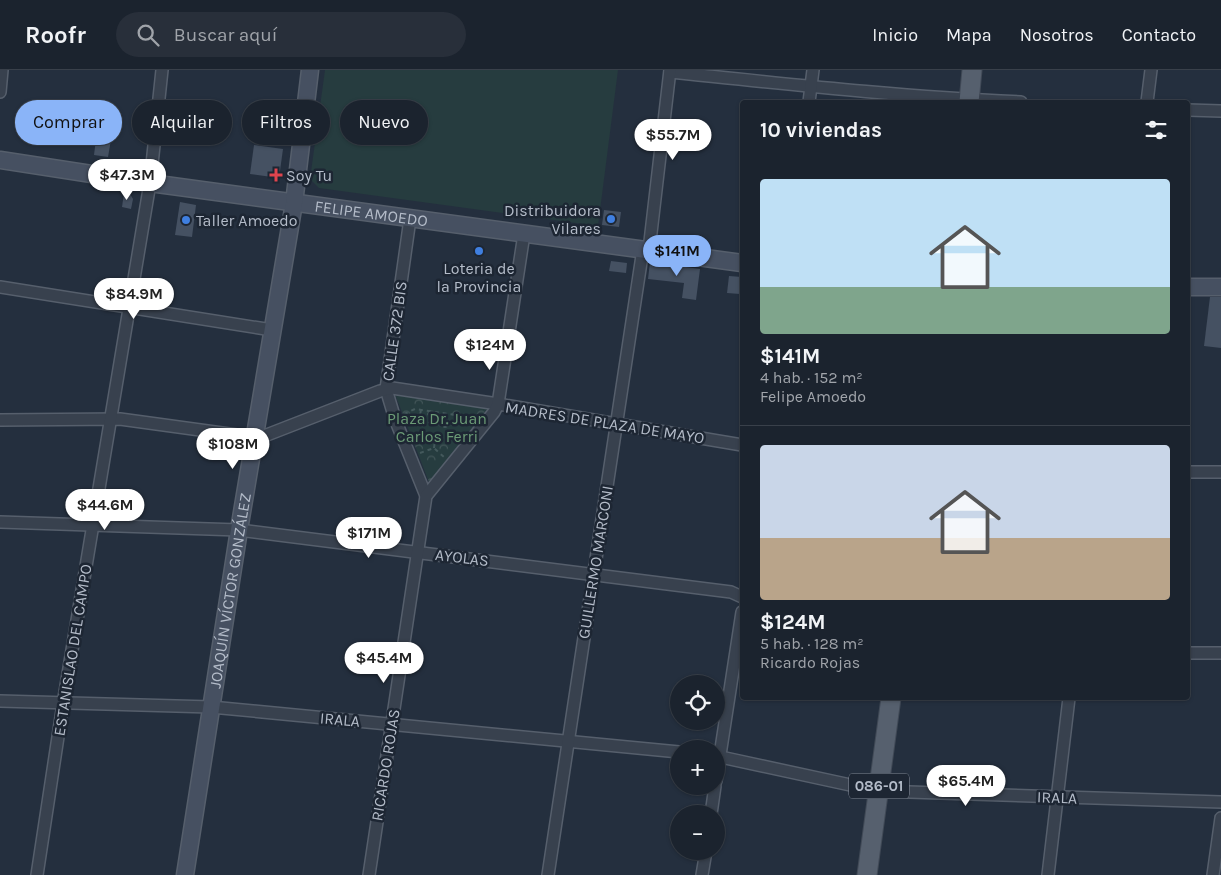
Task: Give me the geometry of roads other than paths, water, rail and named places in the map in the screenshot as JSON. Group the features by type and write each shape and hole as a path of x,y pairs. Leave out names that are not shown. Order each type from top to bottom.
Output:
{"main road":[{"path":"969,100 972,70"},
{"name":"086-01","path":"868,875 891,700"}],"street":[{"path":"0,92 2,70"},
{"name":"ESTANISLAO DEL CAMPO","path":"37,875 63,704 150,183 162,70"},
{"name":"JOAQUÍN VÍCTOR GONZÁLEZ","path":"185,875 238,530 294,202 310,70"},
{"path":"810,100 813,70"},
{"path":"1147,100 1151,70"},
{"path":"670,71 811,87 958,100"},
{"name":"GUILLERMO MARCONI","path":"548,875 616,424 646,250 670,71"},
{"path":"1190,110 1221,111"},
{"name":"FELIPE AMOEDO","path":"0,160 150,183 740,263"},
{"name":"CALLE 372 BIS","path":"410,219 386,389 395,419 426,496"},
{"path":"426,496 482,428 498,404 524,234"},
{"path":"0,287 272,330"},
{"path":"1190,287 1221,287"},
{"name":"MADRES DE PLAZA DE MAYO","path":"0,420 111,418 254,438 264,437 392,388 740,445"},
{"path":"1190,472 1221,472"},
{"name":"RICARDO ROJAS","path":"369,875 426,496"},
{"name":"AYOLAS","path":"0,522 238,530 731,592 740,596"},
{"path":"721,740 740,624"},
{"path":"1190,653 1221,653"},
{"path":"1048,875 1069,700"},
{"name":"IRALA","path":"0,701 211,707 670,751"},
{"name":"IRALA","path":"725,758 878,791 1221,802"},
{"path":"1213,875 1221,818"},
{"path":"702,875 704,860"}],"place":[{"name":"Soy Tu","path":"276,175"},
{"name":"Distribuidora Vilares","path":"611,219"},
{"name":"Taller Amoedo","path":"186,220"},
{"name":"Loteria de la Provincia","path":"479,251"}],"park label":[{"name":"Plaza Dr. Juan Carlos Ferri","path":"437,427"}]}
